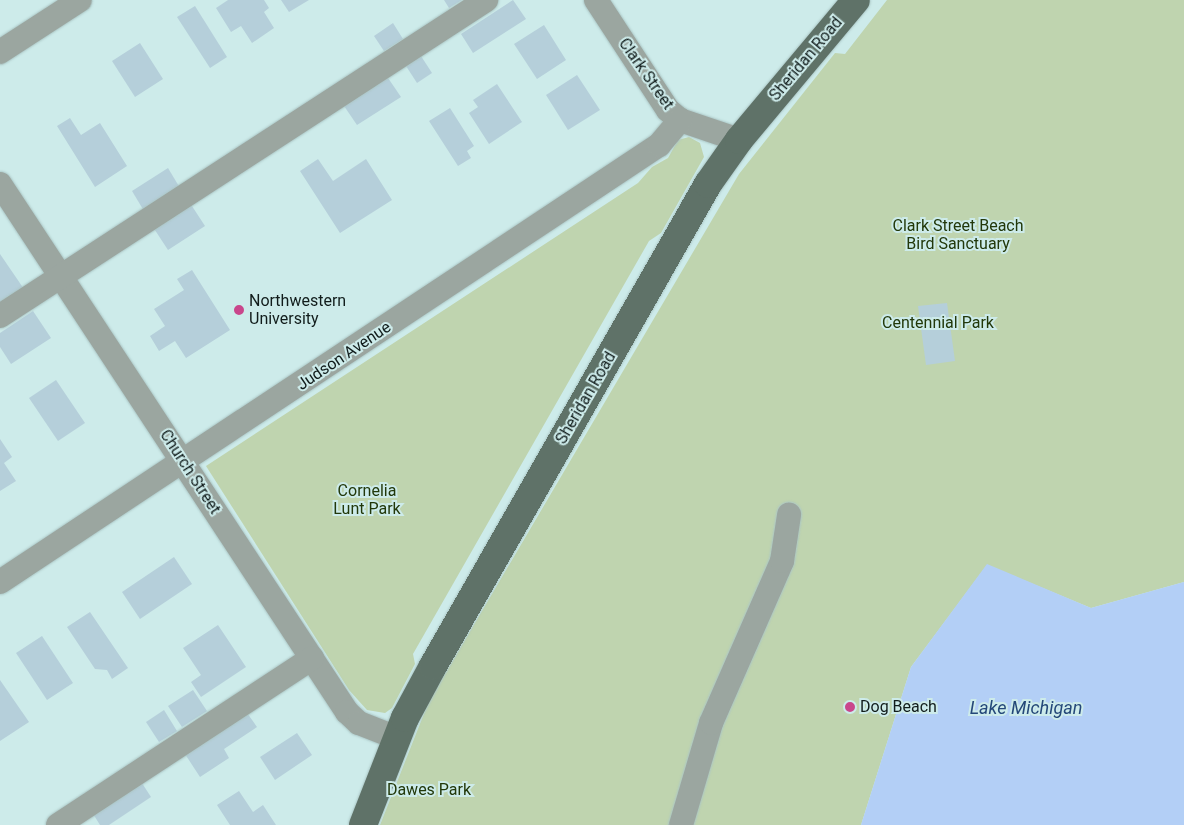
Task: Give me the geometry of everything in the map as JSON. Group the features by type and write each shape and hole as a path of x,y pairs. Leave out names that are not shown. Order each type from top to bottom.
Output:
{"main road":[{"name":"Sheridan Road","path":"363,825 397,738 451,634 708,184 739,140 856,0"}],"street":[{"path":"0,52 80,0"},
{"path":"0,316 486,0"},
{"name":"Clark Street","path":"596,0 668,110 680,120 739,140"},
{"name":"Judson Avenue","path":"0,582 184,462 659,144 680,120"},
{"name":"Church Street","path":"0,184 312,658 359,724 397,738"},
{"path":"681,825 711,722 782,561 789,515"},
{"path":"58,825 312,658"}],"green space":[{"name":"Centennial Park","path":"887,0 1184,0 1184,582 1091,608 987,565 911,667 861,825 380,825 429,701 739,174 835,53 845,54"},
{"name":"Cornelia Lunt Park","path":"689,137 700,143 704,157 661,233 649,241 413,654 415,664 392,708 385,713 367,710 349,690 206,466 638,183 652,167 668,158 678,140"}],"water":[{"name":"Lake Michigan","path":"987,564 1091,608 1184,582 1184,825 861,825 911,667"}],"building":[{"path":"228,0 264,0 269,8 264,12 274,28 252,43 241,26 231,32 216,8"},
{"path":"281,0 309,0 289,12"},
{"path":"444,0 462,0 449,8"},
{"path":"513,0 526,19 473,53 461,34"},
{"path":"195,6 227,57 210,68 177,17"},
{"path":"393,23 403,39 384,51 374,36"},
{"path":"544,25 566,60 537,79 514,44"},
{"path":"140,43 163,79 135,97 112,61"},
{"path":"421,56 432,73 417,83 406,66"},
{"path":"386,75 401,97 357,125 342,103"},
{"path":"577,75 600,110 568,130 546,95"},
{"path":"497,84 522,122 489,144 469,113 478,107 473,100"},
{"path":"450,108 474,146 467,151 471,158 458,166 429,121"},
{"path":"70,118 81,135 100,123 127,166 95,187 57,126"},
{"path":"318,159 333,181 366,159 392,200 340,233 300,171"},
{"path":"168,168 180,188 144,211 132,191"},
{"path":"188,200 205,226 168,250 151,224"},
{"path":"0,254 26,292 0,310"},
{"path":"192,270 230,330 186,358 175,341 159,351 150,336 165,326 154,309 184,290 177,279"},
{"path":"947,303 955,361 926,365 918,306"},
{"path":"33,311 51,338 11,364 0,347 0,333"},
{"path":"56,380 85,423 58,441 29,398"},
{"path":"0,439 12,457 4,463 16,481 0,491"},
{"path":"174,557 192,584 140,619 122,592"},
{"path":"90,612 128,668 112,679 107,670 95,669 67,627"},
{"path":"218,625 246,667 201,697 191,682 201,675 183,648"},
{"path":"42,636 73,683 47,700 16,653"},
{"path":"0,680 29,722 0,741"},
{"path":"193,690 207,711 182,727 168,706"},
{"path":"164,710 177,731 159,742 146,722"},
{"path":"245,710 257,727 224,749 229,758 200,777 183,751"},
{"path":"297,733 312,755 275,780 260,757"},
{"path":"138,777 151,797 109,825 100,825 90,809"},
{"path":"239,791 253,812 263,805 276,825 230,825 217,805"}],"place":[{"name":"Northwestern University","path":"239,310"},
{"name":"Dog Beach","path":"850,707"}],"park label":[{"name":"Clark Street Beach Bird Sanctuary","path":"958,235"},
{"name":"Dawes Park","path":"429,790"}]}
